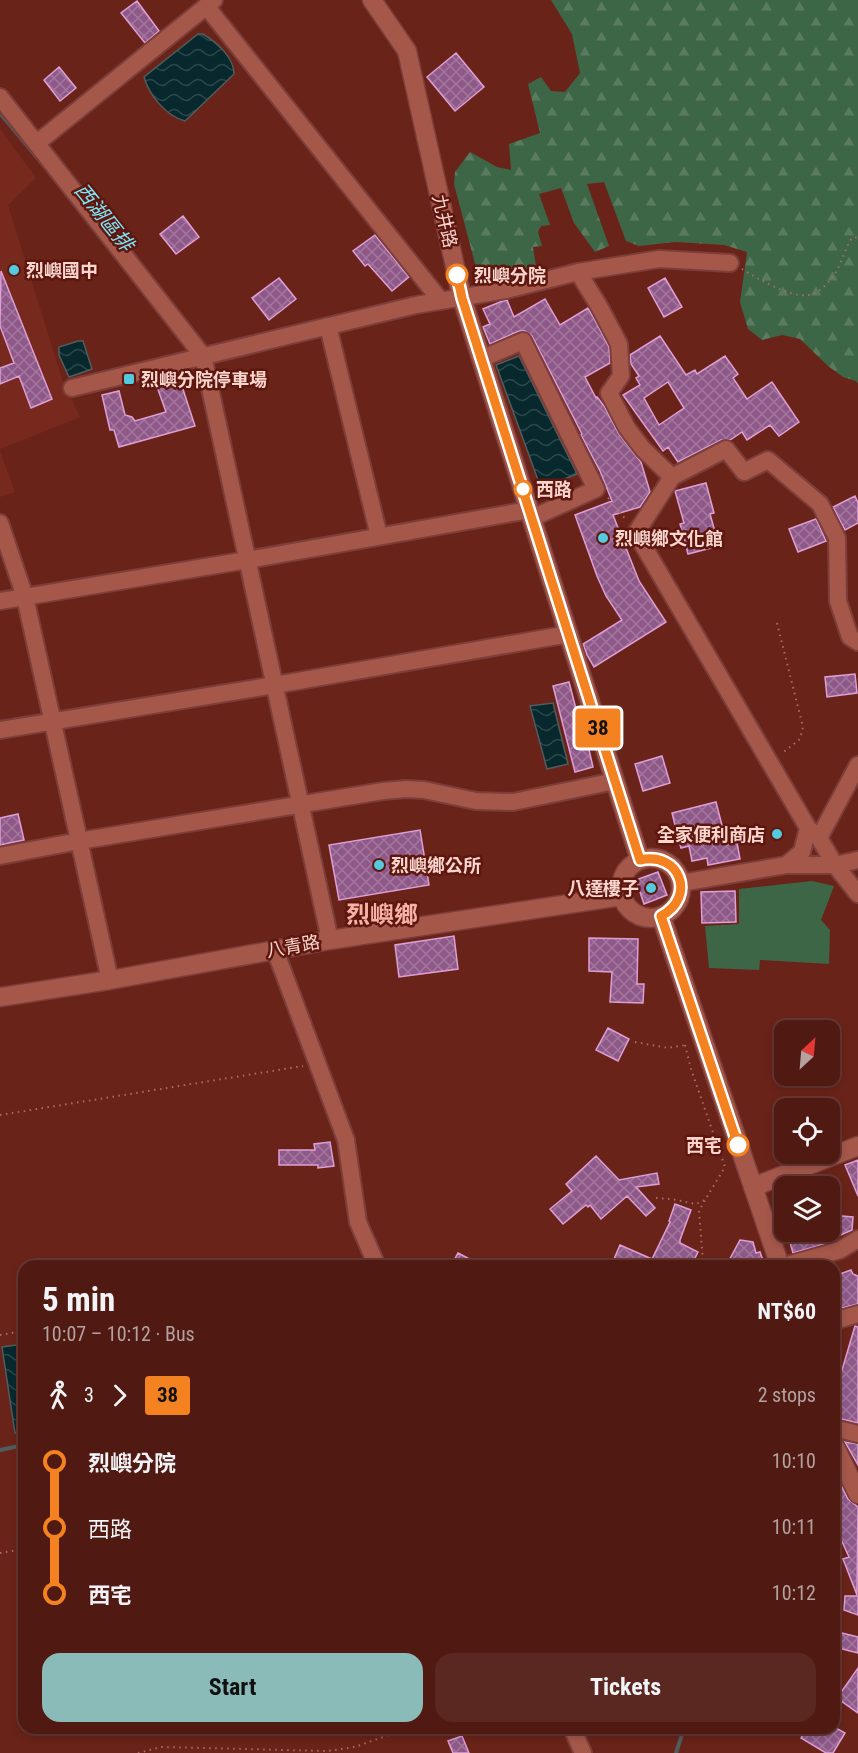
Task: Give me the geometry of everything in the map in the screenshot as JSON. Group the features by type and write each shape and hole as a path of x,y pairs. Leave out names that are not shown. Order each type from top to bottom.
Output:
{"main road":[{"name":"九井路","path":"374,1 407,51 462,298 640,860"},
{"path":"658,858 666,862 678,874 681,883 679,899 668,912 661,916 651,918 633,912 626,905 622,896 621,887 626,870 640,860 658,858"},
{"name":"八青路","path":"0,997 110,980 330,940 622,896"},
{"path":"661,916 694,1043 753,1187 780,1260"},
{"path":"753,1187 858,1146"},
{"path":"840,1456 857,1489"}],"street":[{"path":"38,143 210,3 441,301"},
{"path":"0,97 203,356 330,940"},
{"path":"72,388 416,305 506,290 578,272 659,259 730,263"},
{"path":"578,272 619,344 621,376 609,393 627,428 643,449 672,477"},
{"path":"328,326 379,536"},
{"path":"0,601 379,536 530,514 596,489 523,341 482,359"},
{"path":"858,642 850,637 838,601 837,538 820,504 768,460 744,472 726,449 672,477 636,533 770,762 835,865 858,894"},
{"path":"0,523 25,597 110,980"},
{"path":"0,730 569,634"},
{"path":"786,865 802,852 858,765"},
{"path":"0,856 300,804 406,789 424,790 476,801 513,802 615,781"},
{"path":"681,883 786,865 835,865 858,860"},
{"path":"275,950 346,1140 358,1222 374,1260"},
{"path":"804,1260 840,1250 858,1239"},
{"path":"840,1319 858,1314"},
{"path":"840,1430 858,1434"},
{"path":"575,1734 583,1753"}],"path":[{"path":"730,263 787,292 808,295 825,287 837,269 848,243 852,238 858,237"},
{"path":"596,489 611,500 636,533"},
{"path":"770,762 800,739 803,727 777,623"},
{"path":"635,1042 668,1048 694,1043 691,1069 726,1167 699,1211 703,1260"},
{"path":"0,1115 317,1064"},
{"path":"656,1198 696,1204 705,1200"},
{"path":"0,1335 18,1332"},
{"path":"0,1552 18,1550"},
{"path":"138,1753 161,1747 328,1751 355,1747 391,1734"}],"shaded area":[{"name":"烈嶼國中","path":"0,129 36,178 8,205 62,379 80,417 0,449"},
{"path":"0,451 15,492 0,497"}],"green space":[{"path":"551,0 858,0 858,384 828,366 800,339 782,335 762,340 748,329 740,302 747,252 724,245 675,242 639,246 626,241 604,182 587,184 609,246 595,252 574,223 561,188 539,194 550,225 541,226 538,232 542,246 533,247 536,266 517,275 478,275 454,184 455,172 470,152 497,167 511,170 509,144 540,133 528,84 541,77 551,91 565,92 580,73 572,34"},
{"path":"812,881 834,886 821,920 830,930 829,964 760,960 759,970 709,968 705,926 739,924 739,889"}],"water":[{"path":"198,34 203,34 213,41 228,56 234,74 185,121 171,115 159,104 144,77"},
{"path":"83,341 92,369 69,377 59,355 59,347"},
{"path":"519,356 577,474 541,488 496,365"},
{"path":"553,703 568,764 547,769 530,706"},
{"path":"18,1345 18,1433 15,1433 2,1347"}],"building":[{"path":"137,1 159,31 145,43 121,13"},
{"path":"456,53 484,87 455,111 427,77"},
{"path":"59,67 76,88 60,101 44,80"},
{"path":"183,216 199,237 176,254 160,234"},
{"path":"375,235 409,277 392,291 368,264 365,266 353,251"},
{"path":"1,271 52,399 31,408 19,376 0,384 0,368 14,363 0,326"},
{"path":"279,278 296,299 269,320 252,298"},
{"path":"665,278 682,307 664,317 648,288"},
{"path":"545,299 560,325 588,308 590,311 609,347 610,363 585,377 619,434 641,462 650,492 640,507 613,515 639,581 666,622 594,667 583,644 622,620 606,596 597,576 575,515 612,501 600,471 532,336 525,331 519,331 490,344 483,327 490,324 483,309 507,300 514,317"},
{"path":"660,336 686,375 695,370 697,374 725,356 738,374 733,378 747,399 772,382 799,422 779,436 770,425 747,440 742,432 730,440 721,440 678,462 668,447 663,451 623,395 640,385 636,378 639,376 631,364 630,355","holes":["668,382 684,408 659,425 644,398"]},
{"path":"178,374 195,426 119,447 114,430 110,430 102,395 119,391 125,415 132,417 135,421 166,412 155,381"},
{"path":"706,483 714,513 710,514 719,546 688,554 680,524 684,523 675,491"},
{"path":"855,496 858,503 858,523 845,530 833,507"},
{"path":"816,519 826,541 798,552 789,529"},
{"path":"855,674 857,693 827,697 825,677"},
{"path":"569,682 581,728 584,728 593,767 575,772 553,686"},
{"path":"662,756 670,783 643,791 635,764"},
{"path":"716,802 727,845 737,843 740,859 708,865 707,858 692,861 689,846 681,848 672,813"},
{"path":"18,814 24,840 0,845 0,818"},
{"name":"烈嶼鄉公所","path":"420,830 429,885 339,900 329,845"},
{"name":"八達樓子","path":"658,872 667,895 644,904 636,880"},
{"path":"735,891 736,922 702,923 701,892"},
{"path":"454,936 458,969 399,977 395,945"},
{"path":"589,938 638,939 637,984 644,984 643,1003 610,1002 612,972 589,971"},
{"path":"608,1028 629,1039 618,1061 596,1050"},
{"path":"330,1142 334,1166 318,1168 318,1165 279,1165 279,1150 315,1150 314,1144"},
{"path":"596,1156 619,1180 657,1173 659,1184 636,1187 655,1208 646,1216 627,1196 601,1219 590,1205 588,1207 586,1205 563,1224 550,1209 572,1191 566,1184"},
{"path":"858,1160 858,1196 845,1165"},
{"path":"675,1204 691,1210 680,1243 698,1252 694,1260 614,1260 620,1245 652,1259"},
{"path":"840,1216 853,1217 852,1230 840,1235"},
{"path":"740,1240 753,1242 756,1253 760,1252 763,1260 729,1260"},
{"path":"790,1242 828,1243 793,1253"},
{"path":"458,1253 471,1260 454,1260"},
{"path":"851,1270 858,1276 858,1304 840,1308 840,1274"},
{"path":"855,1326 858,1327 858,1423 840,1419 840,1377"},
{"path":"845,1442 858,1444 858,1465"},
{"path":"840,1483 848,1499 858,1507 857,1595 843,1559 849,1557 840,1537"},
{"path":"845,1596 858,1596 858,1615 844,1610"},
{"path":"840,1632 858,1637 858,1653 840,1648"},
{"path":"858,1668 858,1713 840,1700 840,1694"},
{"path":"840,1730 845,1733 833,1753 826,1753 801,1738 803,1734 840,1734"},
{"path":"462,1736 469,1753 453,1753 448,1741"}],"waterway":[{"name":"西湖區排","path":"0,113 44,166"},
{"path":"0,1450 18,1446"},
{"path":"676,1753 682,1734"}],"bus line":[{"name":"38","path":"457,275 462,298 640,860 658,858 666,862 673,867 681,883 679,899 674,907 661,916 738,1145"}],"place":[{"name":"烈嶼國中","path":"14,270"},
{"name":"烈嶼分院","path":"457,275"},
{"name":"烈嶼分院停車場","path":"129,379"},
{"name":"西路","path":"523,489"},
{"name":"烈嶼鄉文化館","path":"603,538"},
{"name":"全家便利商店","path":"777,834"},
{"name":"烈嶼鄉公所","path":"379,865"},
{"name":"八達樓子","path":"651,888"},
{"name":"西宅","path":"738,1145"}],"district":[{"name":"烈嶼鄉","path":"382,915"}]}
